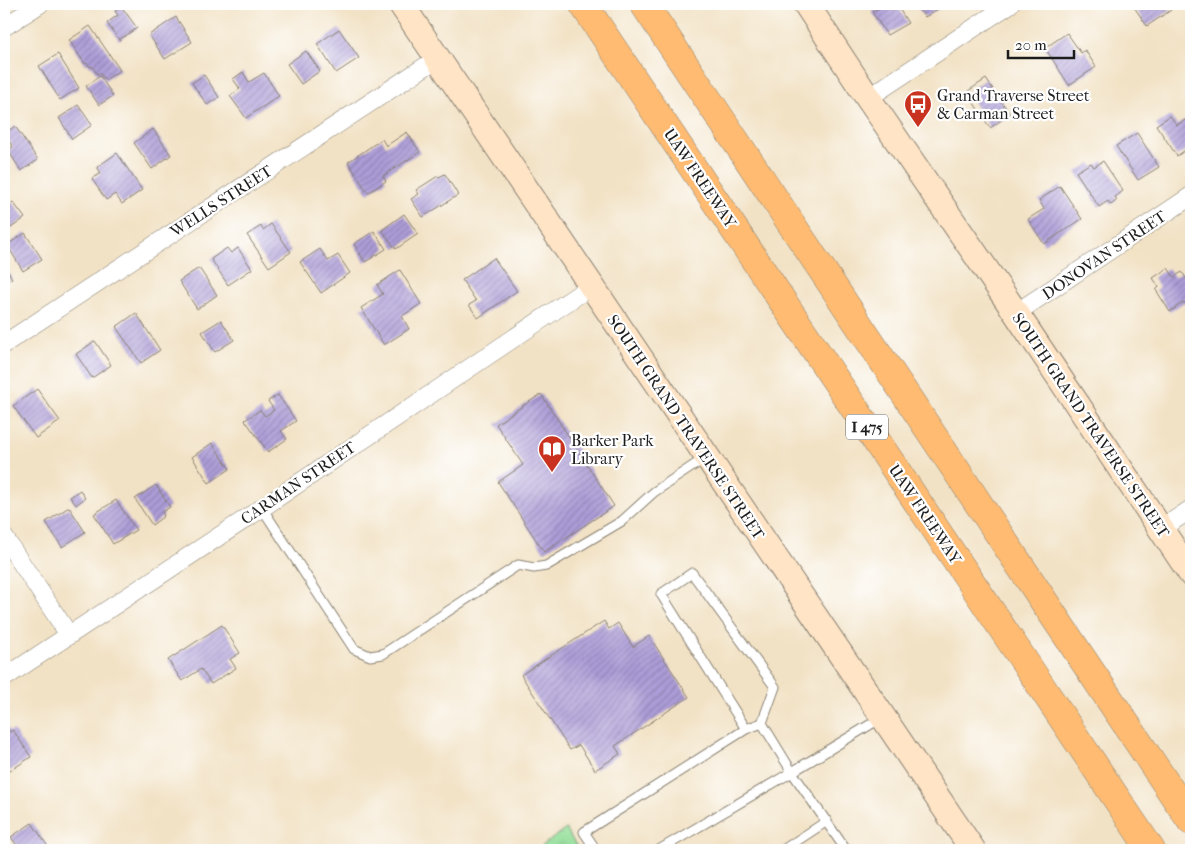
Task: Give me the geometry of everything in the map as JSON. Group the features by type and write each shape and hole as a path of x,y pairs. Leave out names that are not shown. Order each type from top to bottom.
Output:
{"highway":[{"name":"UAW FREEWAY","path":"583,4 1151,850"},
{"path":"644,4 1191,821"}],"main road":[{"name":"SOUTH GRAND TRAVERSE STREET","path":"401,4 973,850"},
{"name":"SOUTH GRAND TRAVERSE STREET","path":"806,4 1191,574"}],"street":[{"path":"4,27 40,4"},
{"path":"868,98 1010,4"},
{"name":"WELLS STREET","path":"4,344 438,58"},
{"name":"DONOVAN STREET","path":"1016,313 1191,196"},
{"name":"CARMAN STREET","path":"4,678 262,508 591,286"},
{"path":"1161,529 1191,509"},
{"path":"4,537 69,635"}],"lane":[{"path":"262,508 354,650 370,656 383,654 518,565 534,568 546,566 563,556 622,520 654,492 706,457"},
{"path":"596,850 584,832 746,729 762,722 775,687 692,574 661,594 746,729"},
{"path":"659,850 882,717"},
{"path":"762,722 792,772 846,850"},
{"path":"783,850 827,821"}],"green space":[{"path":"566,829 579,850 536,850"}],"building":[{"path":"884,4 896,4 908,23 887,35 872,12"},
{"path":"914,4 946,4 925,17"},
{"path":"1132,4 1167,4 1171,10 1147,26"},
{"path":"121,6 137,28 119,40 107,23 118,15 115,11"},
{"path":"176,17 192,42 165,59 149,35"},
{"path":"90,26 120,70 105,80 100,73 97,74 92,66 90,67 87,63 85,64 69,40"},
{"path":"339,29 359,58 336,73 317,44"},
{"path":"1067,33 1081,53 1085,50 1096,67 1069,85 1045,48"},
{"path":"306,51 320,71 301,84 287,64"},
{"path":"58,54 79,88 60,100 39,66"},
{"path":"243,72 249,82 264,73 279,96 246,118 230,96 240,89 233,79"},
{"path":"204,75 219,97 207,105 192,83"},
{"path":"100,76 113,96 99,105 86,86"},
{"path":"986,79 1010,114 990,128 968,91"},
{"path":"78,105 92,125 72,139 59,118"},
{"path":"1170,116 1177,125 1187,119 1191,125 1191,146 1177,156 1156,125"},
{"path":"15,126 38,160 21,171 8,150 13,147 4,134"},
{"path":"153,129 171,155 152,169 134,143"},
{"path":"407,132 420,152 383,176 386,181 368,193 348,162 382,139 386,146"},
{"path":"1137,133 1159,167 1138,180 1116,146"},
{"path":"117,153 142,190 122,204 115,194 106,200 92,179 101,173 97,167"},
{"path":"1103,161 1123,191 1115,197 1117,200 1111,205 1108,201 1099,207 1076,172 1091,163 1094,167"},
{"path":"445,174 458,195 423,217 411,199 419,194 416,190 438,176"},
{"path":"1060,186 1082,219 1044,244 1028,219 1044,209 1039,200"},
{"path":"13,202 25,218 11,228 4,217 4,209"},
{"path":"404,214 418,234 396,249 382,230"},
{"path":"271,224 291,252 269,267 247,235 261,226 263,230"},
{"path":"374,231 386,249 365,262 354,244"},
{"path":"25,233 42,259 23,271 7,245"},
{"path":"227,248 231,253 238,248 252,269 228,285 211,259"},
{"path":"320,249 328,261 338,255 350,273 321,293 300,262"},
{"path":"494,258 517,291 478,318 469,305 476,301 462,280"},
{"path":"4,265 12,278 4,283"},
{"path":"199,268 217,295 197,309 179,281"},
{"path":"1168,268 1174,277 1182,272 1191,286 1191,307 1189,308 1184,302 1170,312 1156,290 1159,287 1153,278"},
{"path":"400,270 421,304 402,316 409,329 384,345 361,308 383,294 377,285"},
{"path":"136,313 160,350 141,363 116,327"},
{"path":"221,320 234,340 215,352 202,332"},
{"path":"95,341 111,365 92,378 76,354"},
{"path":"37,389 60,421 36,438 13,406"},
{"name":"Barker Park Library","path":"541,394 614,506 544,552 498,482 523,465 496,424"},
{"path":"278,395 296,421 281,431 287,439 268,452 245,420 260,410 265,416 274,410 268,401"},
{"path":"212,443 230,469 209,483 192,457"},
{"path":"156,485 170,507 162,512 164,516 152,525 135,499"},
{"path":"80,490 85,498 76,505 70,497"},
{"path":"116,500 136,530 113,544 94,514"},
{"path":"69,507 85,532 62,547 46,522"},
{"path":"604,621 609,629 618,623 633,647 649,636 689,697 615,746 620,754 595,770 579,745 570,750 521,675"},
{"path":"222,625 240,653 230,659 236,668 211,684 201,669 182,681 168,660"},
{"path":"4,726 10,732 13,730 31,757 5,774"},
{"path":"32,823 47,845 39,850 20,850 11,837"}],"place":[{"name":"Grand Traverse Street & Carman Street","path":"918,128"},
{"name":"Barker Park Library","path":"552,473"}]}
